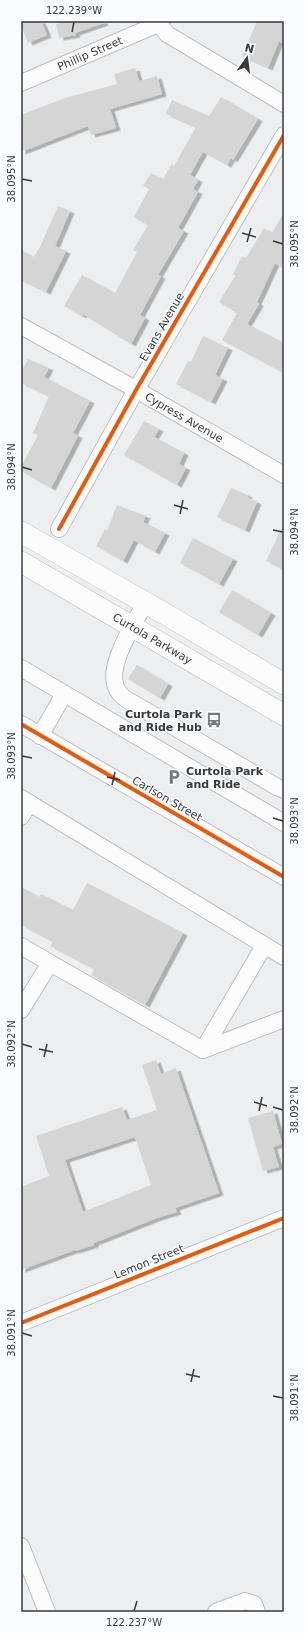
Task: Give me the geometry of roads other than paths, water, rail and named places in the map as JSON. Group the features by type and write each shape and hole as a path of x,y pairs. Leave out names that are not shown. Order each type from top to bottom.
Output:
{"main road":[{"path":"21,532 284,684"},
{"name":"Curtola Parkway","path":"21,562 132,628 284,715"}],"street":[{"name":"Phillip Street","path":"21,83 158,23"},
{"path":"158,23 167,34 284,104"},
{"name":"Evans Avenue","path":"59,529 136,390 284,135"},
{"name":"Cypress Avenue","path":"21,326 284,475"},
{"path":"145,604 115,664 115,679 119,693 128,700 241,767 284,790"},
{"path":"21,668 284,823"},
{"path":"40,736 64,694"},
{"name":"Carlson Street","path":"21,724 284,877"},
{"path":"21,817 25,800 284,957"},
{"path":"21,946 203,1050"},
{"path":"203,1050 264,946"},
{"path":"21,1010 50,963"},
{"path":"203,1050 284,1019"},
{"name":"Lemon Street","path":"21,1323 283,1222"},
{"path":"21,1546 43,1611"},
{"path":"216,1612 245,1601 254,1604 257,1612"}],"place":[{"name":"Curtola Park and Ride Hub","path":"214,720"},
{"name":"Curtola Park and Ride","path":"174,777"}]}
